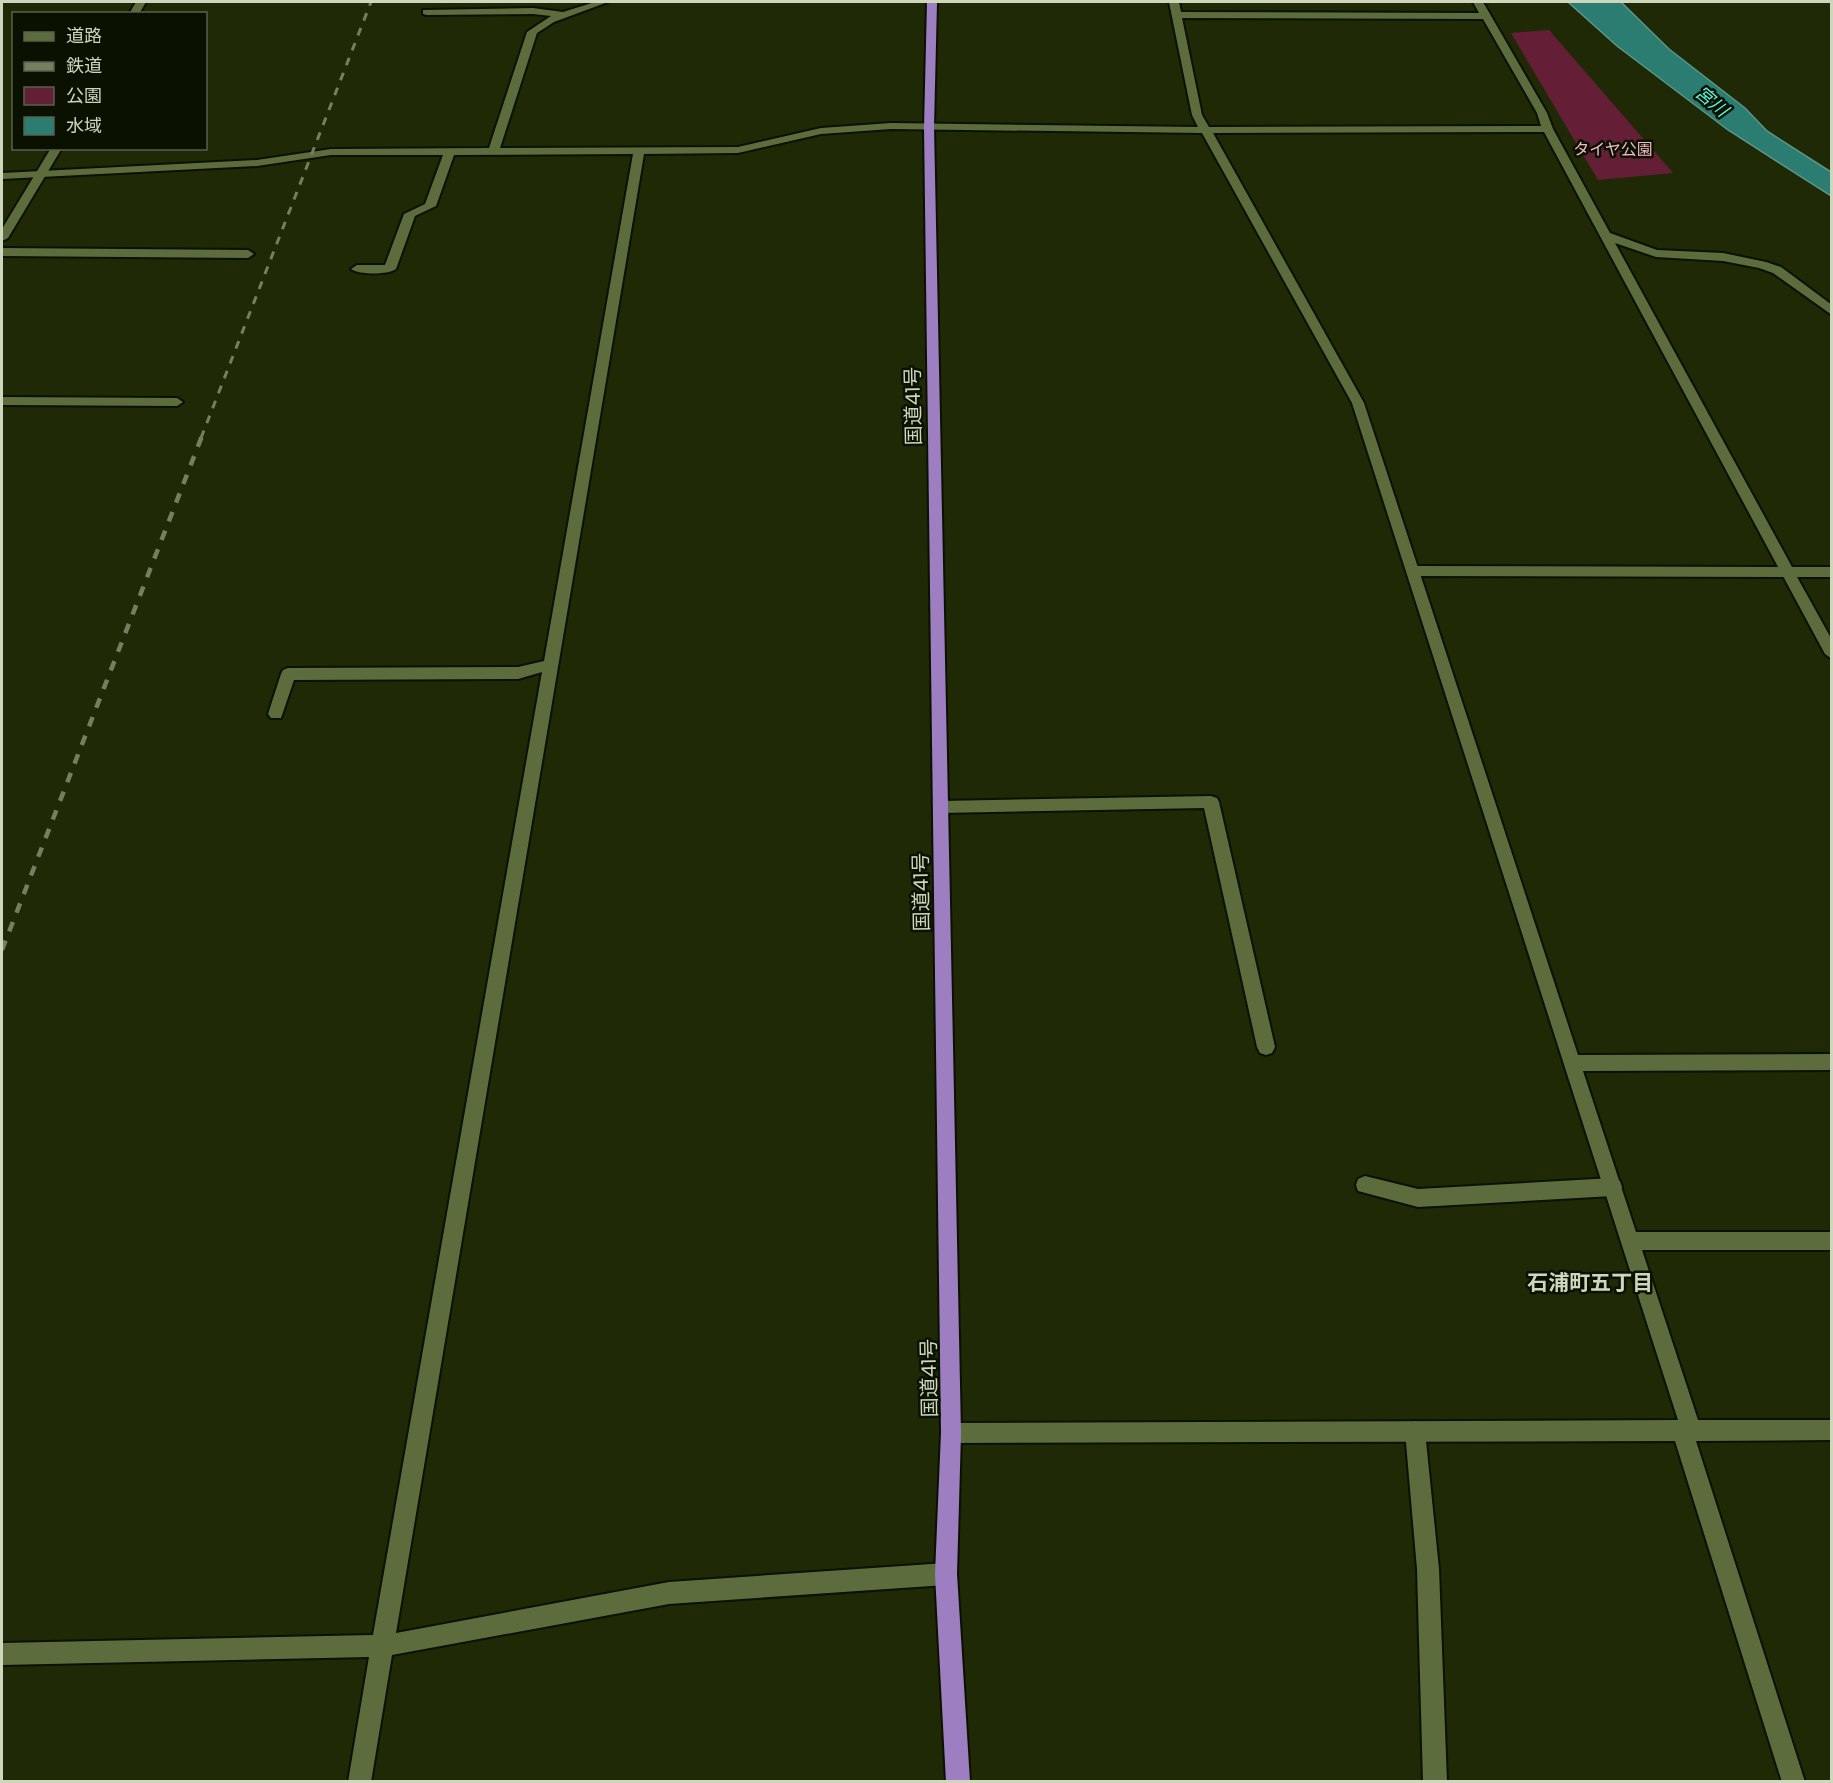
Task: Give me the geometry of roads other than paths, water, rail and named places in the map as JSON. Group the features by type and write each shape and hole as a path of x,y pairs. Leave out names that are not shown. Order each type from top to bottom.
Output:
{"highway":[{"name":"国道41号","path":"933,2 929,127 951,1433 946,1574 958,1782"}],"street":[{"path":"493,151 532,32 540,25 563,15 603,2"},
{"path":"1174,2 1197,115 1358,403 1613,1187 1794,1782"},
{"path":"1478,2 1542,113 1548,129 1832,654"},
{"path":"427,12 533,11 563,15"},
{"path":"1176,15 1486,16"},
{"path":"2,176 257,163 331,152 738,150 821,131 891,126 1205,130 1548,129"},
{"path":"2,238 56,150"},
{"path":"357,269 390,269 410,214 430,206 450,151"},
{"path":"360,1782 639,152"},
{"path":"1606,236 1656,253 1723,257 1778,270 1832,311"},
{"path":"2,252 248,254"},
{"path":"2,401 177,402"},
{"path":"1413,571 1832,572"},
{"path":"276,714 288,674 518,673 552,664"},
{"path":"941,807 1211,802 1266,1047"},
{"path":"1573,1063 1832,1062"},
{"path":"1365,1185 1418,1198 1613,1187"},
{"path":"1630,1241 1832,1240"},
{"path":"951,1433 1832,1430"},
{"path":"1415,1431 1428,1569 1435,1782"},
{"path":"2,1654 383,1646 669,1593 946,1574"}],"water":[{"name":"宮川","path":"1568,2 1621,2 1669,49 1745,108 1767,131 1831,172 1831,196 1728,130 1617,46"}],"railway":[{"path":"201,438 371,2"},
{"path":"2,950 202,436"}],"district":[{"name":"石浦町五丁目","path":"1590,1282"}],"park label":[{"name":"タイヤ公園","path":"1613,149"}]}
